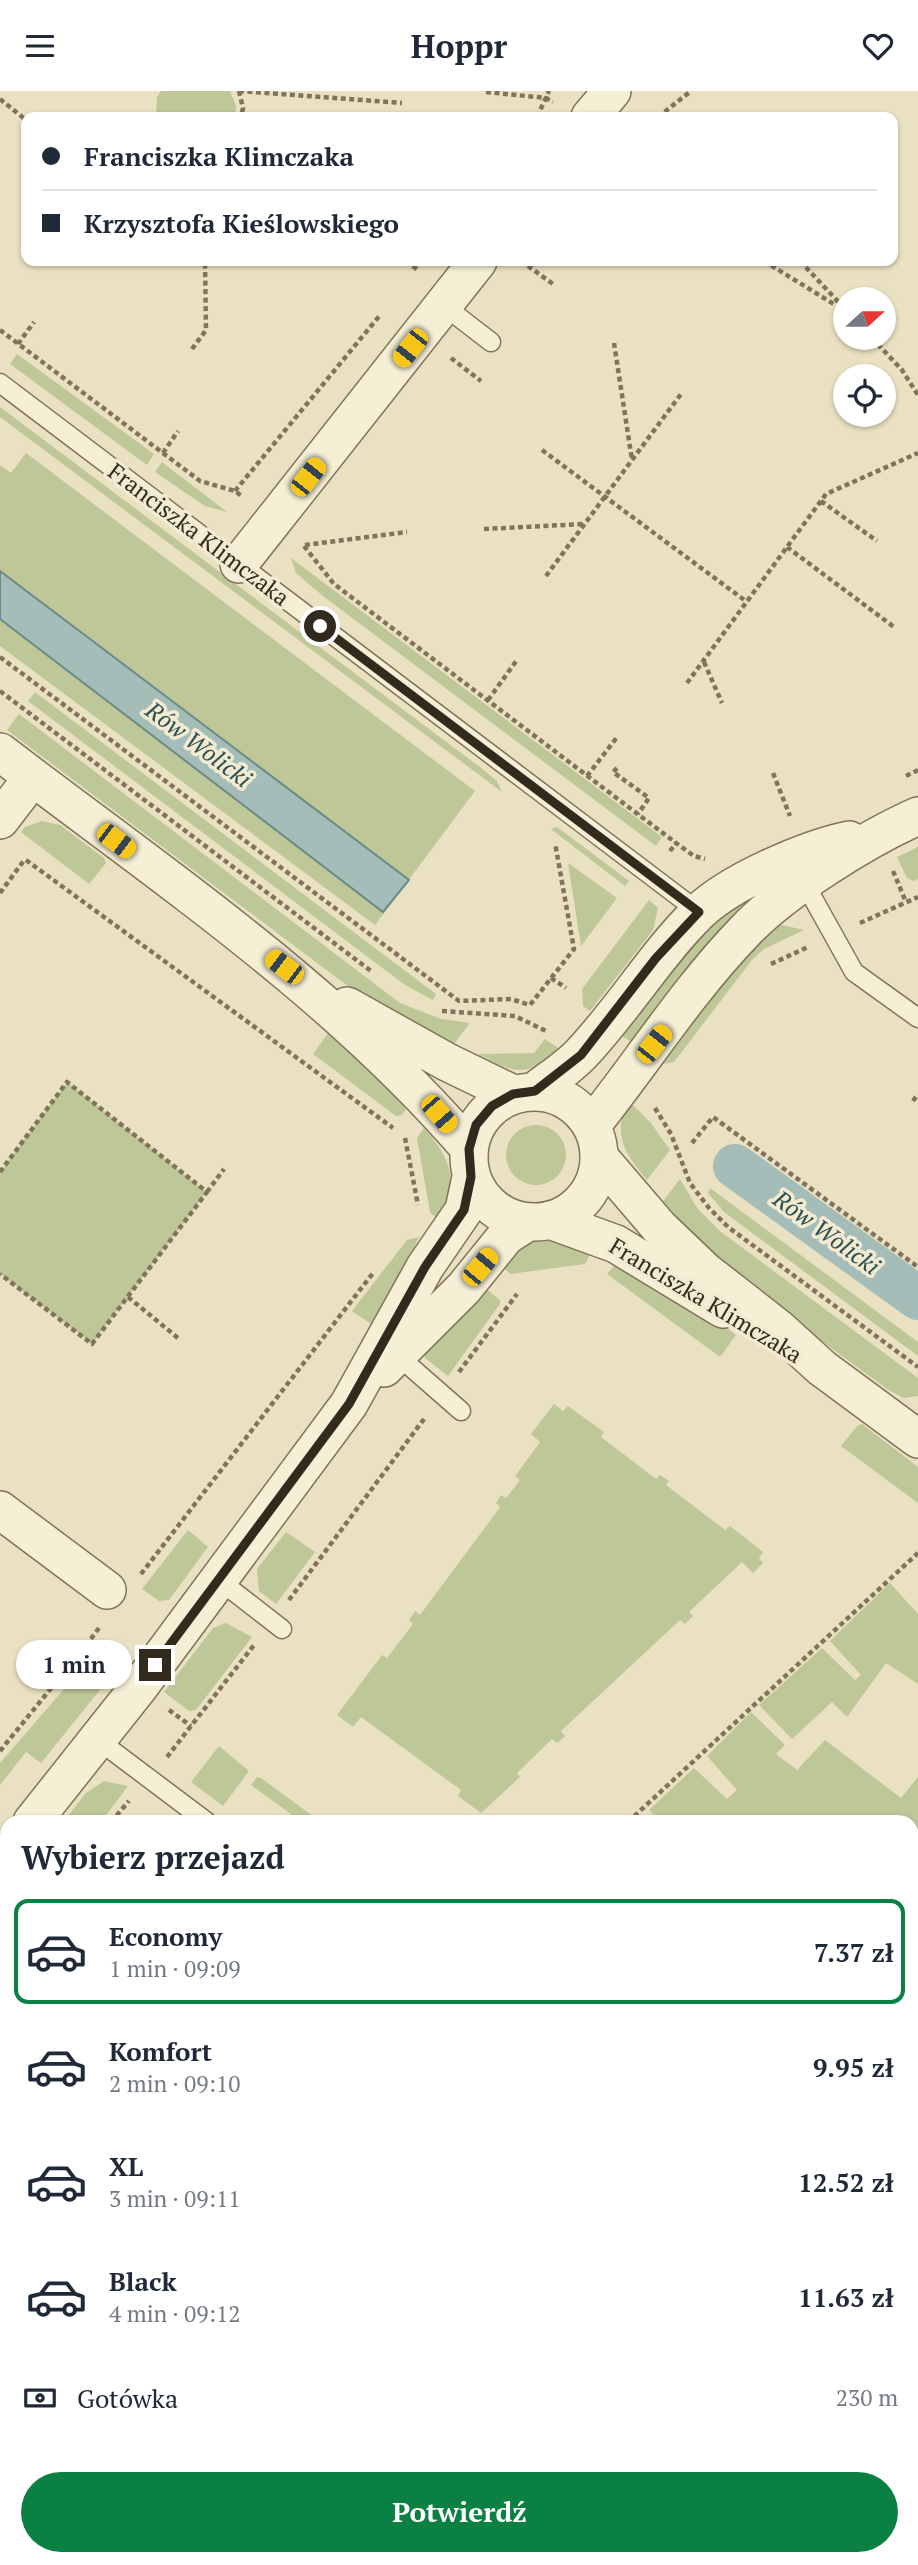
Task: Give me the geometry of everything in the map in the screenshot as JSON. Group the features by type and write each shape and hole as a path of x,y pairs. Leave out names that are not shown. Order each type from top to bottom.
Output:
{"street":[{"path":"594,112 612,91"},
{"path":"239,564 474,266"},
{"path":"0,752 284,967 381,1027 524,1092 558,1095 578,1107 596,1141"},
{"path":"0,820 33,777"},
{"path":"349,1404 464,1288 506,1236 576,1208 593,1186 596,1141 724,954 746,929 878,834 918,816"},
{"path":"38,1815 139,1687 349,1404 425,1267 464,1210 476,1125 492,1106 524,1092 581,1055 656,958 699,912 730,889 819,847 878,834"},
{"path":"284,967 428,1103 470,1163 480,1194 493,1207 509,1217 539,1221"},
{"name":"Franciszka Klimczaka","path":"596,1141 659,1227 705,1271 778,1328 821,1368 918,1439"},
{"name":"Franciszka Klimczaka","path":"539,1221 616,1244 652,1263 769,1341 821,1368"},
{"path":"0,1510 116,1597"}],"lane":[{"path":"443,305 491,342"},
{"name":"Franciszka Klimczaka","path":"0,383 699,912"},
{"path":"805,884 854,972 918,1018"},
{"path":"397,1355 461,1411"},
{"path":"219,1580 277,1625"},
{"path":"98,1740 198,1815"}],"path":[{"path":"243,112 239,91 402,103"},
{"path":"539,112 550,91"},
{"path":"667,112 691,91"},
{"path":"486,92 546,98"},
{"path":"0,99 21,116"},
{"path":"192,349 206,330 205,266"},
{"path":"413,266 418,270"},
{"path":"409,280 421,266"},
{"path":"528,266 553,284"},
{"path":"772,266 833,303"},
{"path":"805,266 833,297"},
{"path":"235,491 383,312"},
{"path":"18,344 34,322"},
{"path":"0,330 200,481 235,491 275,519 304,545 334,584 676,843"},
{"path":"614,342 632,461"},
{"path":"883,350 902,370 918,395"},
{"path":"450,358 481,381"},
{"path":"546,576 681,394"},
{"path":"163,453 178,431"},
{"path":"542,450 747,602"},
{"path":"687,683 826,494 918,453"},
{"path":"821,501 877,541"},
{"path":"484,529 585,524"},
{"path":"304,545 407,532"},
{"path":"787,547 894,627"},
{"path":"0,657 459,1001 511,999 530,1005 574,949 555,843"},
{"path":"488,701 517,660"},
{"path":"703,661 722,703"},
{"path":"0,691 373,972"},
{"path":"587,776 618,736"},
{"path":"617,768 613,772 649,798 638,814"},
{"path":"773,773 794,827"},
{"path":"17,853 405,1137 419,1210"},
{"path":"0,893 26,860"},
{"path":"766,966 918,897"},
{"path":"551,978 566,988"},
{"path":"435,1009 454,1014 515,1016 538,1025 558,1039"},
{"path":"0,1172 67,1081 207,1192"},
{"path":"914,1101 918,1094"},
{"path":"645,1101 655,1109 671,1134 690,1183 709,1208 738,1234 918,1367"},
{"path":"692,1143 713,1117 918,1267"},
{"path":"405,1137 412,1127"},
{"path":"0,1273 92,1345 224,1169"},
{"path":"0,1751 87,1644 116,1597 375,1270"},
{"path":"118,1815 150,1780 191,1726 277,1625 517,1294"},
{"path":"128,1297 177,1338"},
{"path":"636,1815 918,1553"},
{"path":"87,1644 191,1726"}],"green space":[{"path":"161,91 230,91 235,112 156,112 157,97"},
{"path":"17,354 154,454 147,465 10,364"},
{"path":"0,407 481,768 497,781 502,792 0,417"},
{"path":"26,453 475,791 375,925 0,646 0,465 11,473"},
{"path":"162,462 227,512 205,506 155,472"},
{"path":"291,558 662,837 656,846 323,596 296,573"},
{"path":"35,692 436,994 433,1000 405,985 28,701"},
{"path":"19,714 400,1003 441,1019 470,1023 453,1045 353,990 7,730"},
{"path":"42,821 60,825 104,858 106,863 89,884 21,832 25,827"},
{"path":"557,827 629,881 625,886 551,829"},
{"path":"918,847 918,879 914,881 907,878 897,857"},
{"path":"568,863 617,898 581,946"},
{"path":"776,875 633,1043 616,1032 689,939"},
{"path":"649,900 658,908 653,930 590,1011 583,1006 582,989"},
{"path":"782,925 804,930 764,949 752,960 674,1062 658,1065 735,964 769,931"},
{"path":"331,1029 356,1052 406,1109 402,1115 396,1116 313,1054"},
{"path":"545,1039 561,1050 529,1069 512,1069 478,1054 534,1053"},
{"path":"67,1082 207,1192 92,1344 0,1274 0,1172"},
{"path":"630,1102 651,1123 670,1150 647,1180 627,1153 621,1134 624,1113"},
{"path":"530,1125 542,1125 561,1138 566,1155 564,1167 553,1180 542,1185 530,1185 511,1172 506,1161 506,1149 519,1130"},
{"path":"424,1128 440,1150 450,1171 449,1194 436,1218 430,1212 417,1138"},
{"path":"680,1179 697,1208 721,1232 918,1378 918,1396 904,1398 890,1391 771,1303 715,1255 663,1201"},
{"path":"710,1188 918,1342 918,1356 724,1212 708,1193"},
{"path":"419,1237 377,1324 374,1326 352,1311 407,1240"},
{"path":"548,1239 561,1241 590,1255 585,1264 510,1274 503,1267 522,1248"},
{"path":"614,1266 704,1310 736,1335 720,1357 607,1274"},
{"path":"486,1289 500,1300 500,1304 448,1376 425,1358 424,1349 471,1308"},
{"path":"554,1404 563,1411 568,1406 604,1432 601,1437 656,1479 660,1475 669,1481 666,1485 725,1530 730,1526 763,1552 759,1558 763,1563 753,1573 742,1562 689,1612 693,1616 685,1624 680,1620 561,1731 565,1736 557,1743 552,1739 517,1773 520,1777 481,1813 458,1796 461,1790 361,1717 353,1727 337,1715 382,1655 387,1658 413,1624 409,1620 415,1611 420,1615 498,1510 500,1507 496,1503 501,1495 506,1498 520,1480 515,1476 540,1442 531,1434"},
{"path":"862,1424 918,1467 918,1503 841,1446 857,1426"},
{"path":"188,1530 208,1547 169,1600 159,1601 142,1589"},
{"path":"286,1532 315,1552 276,1604 259,1591 257,1569"},
{"path":"890,1583 918,1614 918,1684 886,1663 847,1717 832,1702 792,1739 759,1705 822,1648 855,1680 861,1675 830,1641"},
{"path":"226,1623 252,1637 196,1710 189,1711 164,1692 213,1628"},
{"path":"97,1672 107,1681 41,1763 26,1752 0,1785 0,1763 77,1674"},
{"path":"751,1712 785,1745 776,1754 797,1770 825,1740 901,1798 918,1777 918,1815 654,1815 649,1810 694,1768 727,1799 737,1790 707,1756"},
{"path":"219,1746 249,1771 223,1806 191,1782"},
{"path":"257,1777 261,1778 311,1815 292,1815 251,1785"},
{"path":"104,1781 128,1786 106,1815 69,1815 86,1793"}],"water":[{"path":"0,571 409,880 383,912 0,619"}],"waterway":[{"name":"Rów Wolicki","path":"735,1166 918,1298"}],"route":[{"path":"155,1665 349,1404 425,1267 464,1210 471,1177 469,1149 476,1125 492,1106 513,1094 535,1091 581,1055 656,958 699,912 320,626"}]}
